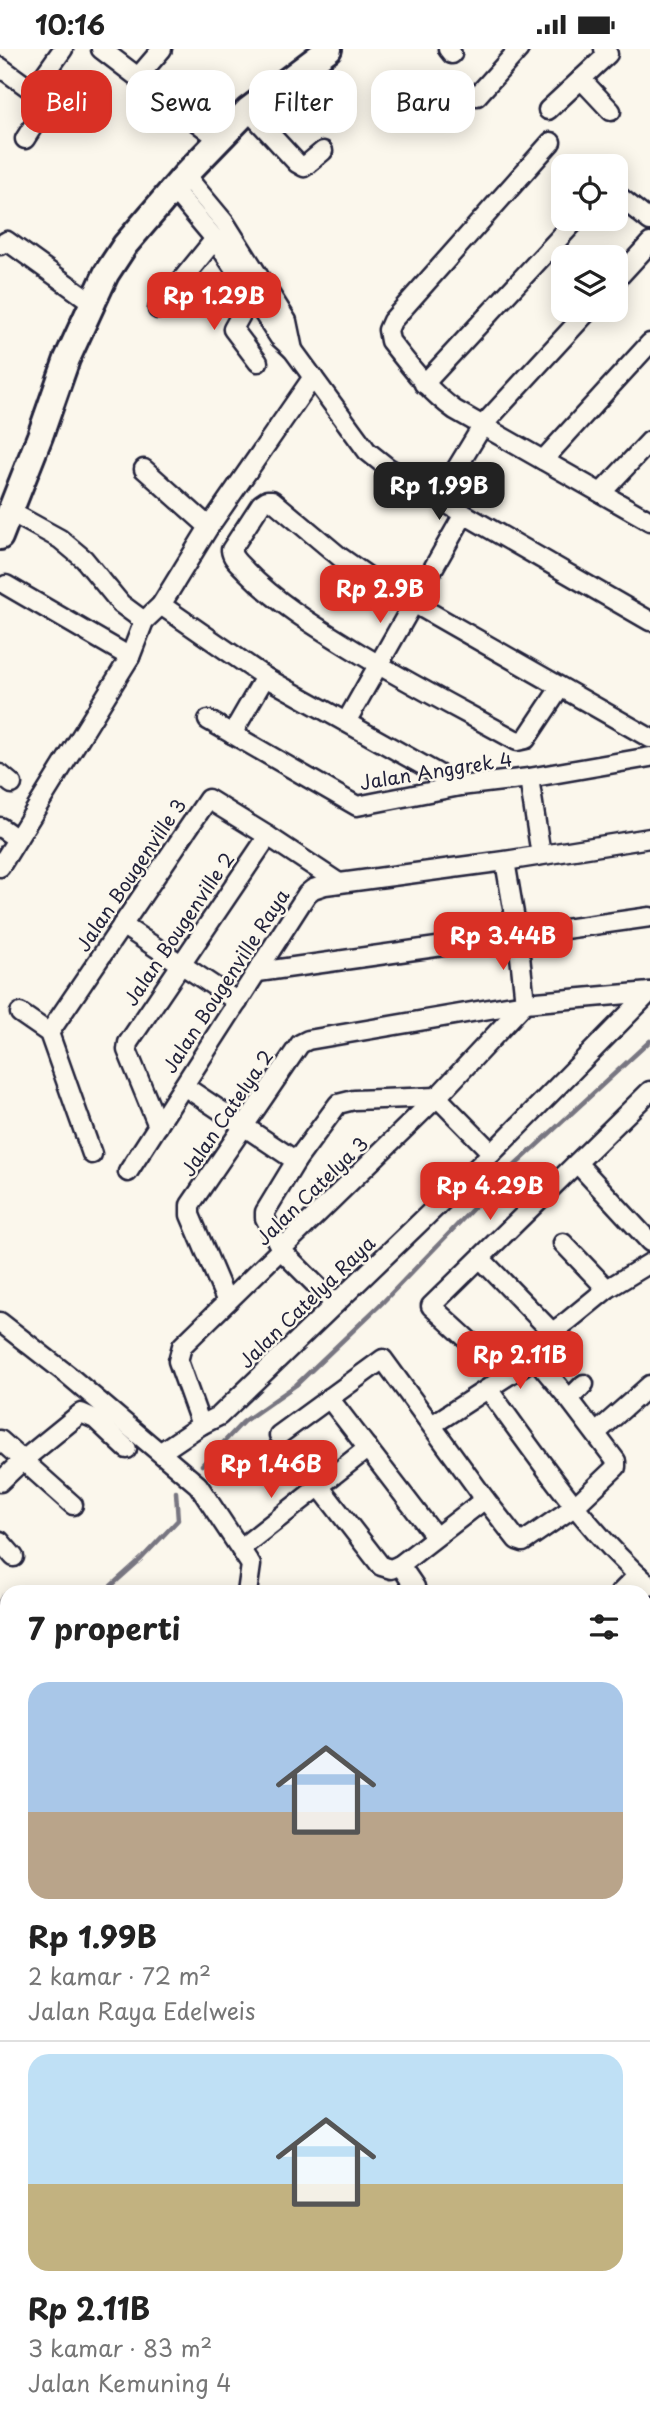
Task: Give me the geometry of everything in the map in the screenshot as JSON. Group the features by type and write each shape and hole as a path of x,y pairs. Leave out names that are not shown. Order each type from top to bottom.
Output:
{"main road":[{"path":"0,537 67,359 107,274 125,245 179,182 248,110 329,49"}],"street":[{"path":"48,70 63,49"},
{"path":"101,49 129,70"},
{"path":"144,70 162,49"},
{"path":"477,96 519,49"},
{"path":"548,110 608,54 604,49"},
{"path":"0,67 21,82"},
{"path":"581,79 611,111"},
{"path":"248,110 297,163 304,167 323,151"},
{"path":"24,139 28,133"},
{"path":"211,133 219,139"},
{"path":"551,142 392,321 388,330 390,341 424,384 446,404 650,521"},
{"path":"179,182 279,337 293,350 367,451 387,467 464,515 650,621"},
{"path":"179,182 225,223 287,321 293,350"},
{"path":"628,204 650,221"},
{"path":"424,384 566,231"},
{"path":"158,309 215,239"},
{"path":"0,244 7,241 93,303"},
{"path":"628,267 650,243"},
{"path":"252,295 233,329 258,362"},
{"path":"438,499 483,425 578,322"},
{"path":"543,460 650,343"},
{"path":"0,867 130,657 144,621 162,605 209,527 313,377"},
{"path":"601,493 650,440"},
{"path":"144,469 209,527"},
{"path":"560,688 526,739 517,741 379,666 321,630 255,580 231,554 231,549 261,504 270,499 340,557 414,604 650,738"},
{"path":"9,511 60,539 84,559 121,604 144,621"},
{"path":"346,722 464,515"},
{"path":"6,585 130,657"},
{"path":"162,605 265,677 460,786"},
{"path":"232,734 265,677"},
{"name":"Jalan Anggrek 4","path":"208,720 357,806 460,786 529,778 650,757"},
{"path":"529,778 541,855"},
{"name":"Jalan Bougenville 3","path":"49,1033 122,925 203,796 268,836"},
{"path":"0,827 17,839"},
{"path":"268,836 339,883"},
{"name":"Jalan Bougenville 2","path":"158,1126 127,1050 128,1042 268,836"},
{"name":"Jalan Bougenville Raya","path":"128,1172 307,894 321,885 505,861 650,838"},
{"path":"505,861 518,937 525,1003"},
{"path":"258,972 650,917"},
{"path":"122,925 238,1002"},
{"name":"Jalan Catelya 2","path":"227,1302 189,1209 297,1046 303,1042 525,1003 650,992"},
{"name":"Jalan Catelya Raya","path":"161,1452 219,1416 492,1153 650,992"},
{"name":"Jalan Catelya 3","path":"201,1425 178,1360 182,1346 438,1097 525,1003"},
{"path":"20,1013 49,1033 92,1154"},
{"path":"184,1086 296,1161"},
{"path":"650,1091 481,1259 431,1304 479,1350 505,1363 552,1332 607,1289 650,1263"},
{"path":"335,1304 282,1251 265,1218 265,1212 296,1161 335,1107 341,1102 438,1097 492,1153"},
{"path":"577,1163 650,1242"},
{"path":"563,1243 607,1289"},
{"path":"481,1259 552,1332"},
{"path":"0,1322 192,1479 251,1565 248,1585"},
{"path":"279,1435 383,1359 517,1541 521,1542 573,1507 615,1467 615,1461 596,1433 535,1358 432,1425"},
{"path":"569,1399 584,1384"},
{"path":"596,1433 650,1385"},
{"path":"488,1389 573,1507 594,1532 644,1581"},
{"path":"330,1398 435,1537"},
{"path":"0,1482 82,1413 95,1419 127,1449"},
{"path":"0,1440 73,1505"},
{"path":"246,1543 368,1448"},
{"path":"319,1486 381,1566 391,1569 400,1565 485,1499"},
{"path":"0,1541 14,1557"},
{"path":"400,1565 414,1585"}],"waterway":[{"path":"202,1465 243,1422 296,1385 383,1302 511,1169 650,1041"},
{"path":"112,1585 178,1520 176,1492"}]}
